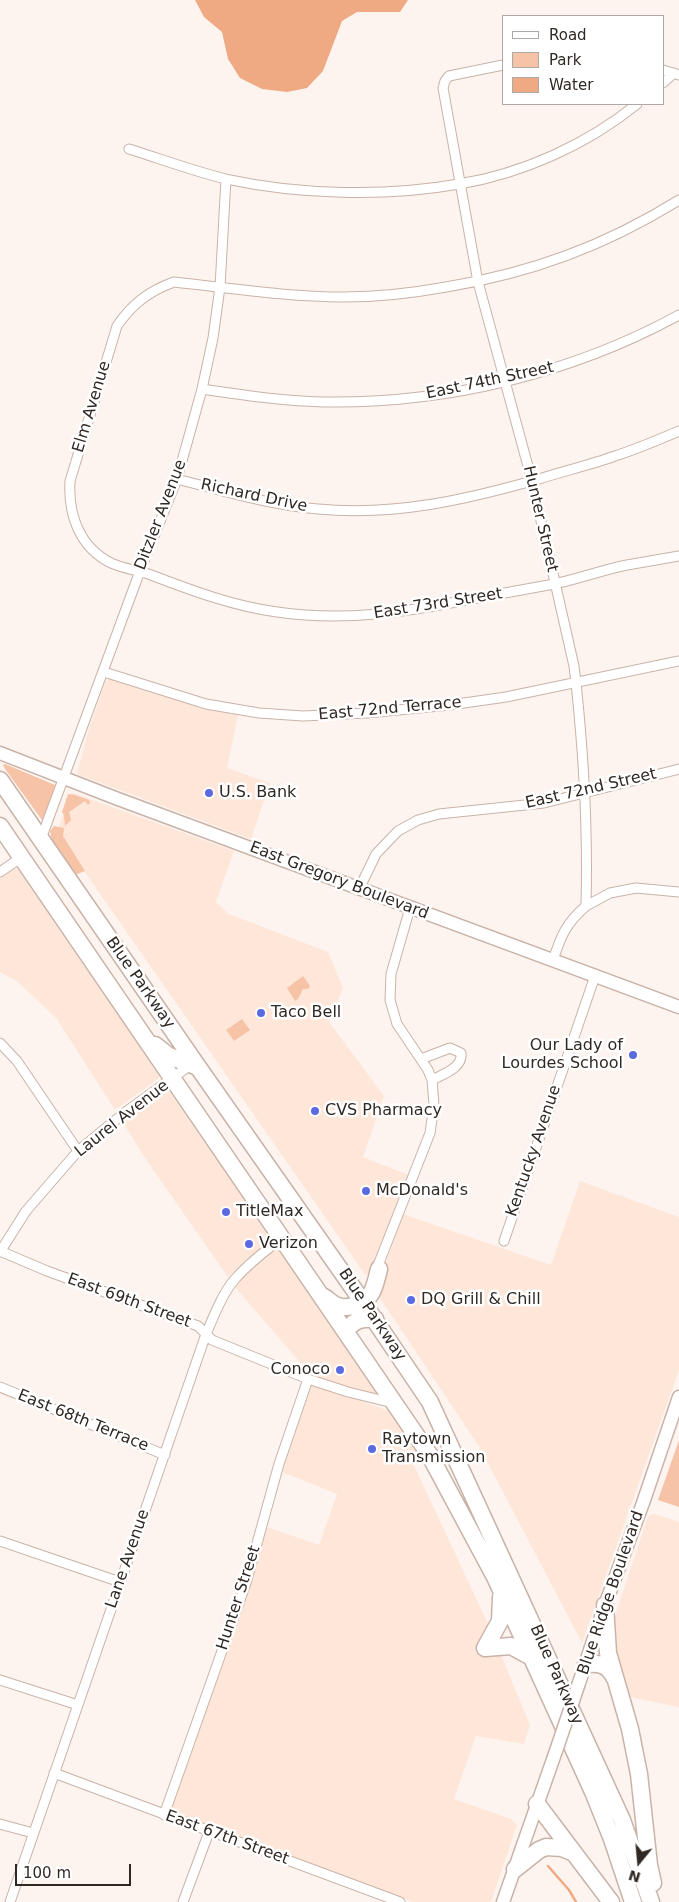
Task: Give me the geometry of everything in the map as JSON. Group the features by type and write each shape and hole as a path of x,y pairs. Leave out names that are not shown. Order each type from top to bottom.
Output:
{"highway":[{"name":"Blue Parkway","path":"0,780 194,1065 364,1303 430,1402 622,1820 651,1902"},
{"name":"Blue Parkway","path":"0,826 430,1454 501,1592 531,1657 609,1830 633,1902"},
{"path":"145,1037 170,1056 194,1065"},
{"path":"353,1288 368,1282 378,1268"},
{"path":"321,1294 339,1307 364,1303 374,1289 378,1268"},
{"path":"346,1330 356,1320 365,1318 375,1319"},
{"path":"501,1592 500,1621 485,1648 511,1646 531,1657"},
{"path":"605,1605 606,1644 635,1749 649,1865 657,1902"},
{"path":"586,1664 598,1663 605,1665 612,1672 616,1681"},
{"path":"537,1804 611,1902"},
{"path":"515,1869 531,1855 546,1847 562,1848 574,1854"}],"main road":[{"name":"East Gregory Boulevard","path":"0,753 359,889 679,1007"},
{"name":"Blue Ridge Boulevard","path":"503,1902 679,1397"}],"street":[{"name":"Hunter Street","path":"502,65 449,76 443,88 478,282 532,481 556,583 576,683 586,792 586,906"},
{"path":"664,70 676,74"},
{"path":"664,81 676,74"},
{"path":"129,149 226,178 283,188 340,192 398,191 460,184 504,172 548,156 603,128 636,105"},
{"name":"Ditzler Avenue","path":"41,839 140,571 177,480 202,389 213,338 220,287 226,178"},
{"name":"Elm Avenue","path":"140,571 110,562 97,554 77,528 71,513 69,497 70,481 117,326 125,314 147,294 174,282 276,294 345,297 414,293 478,282 526,270 600,243 644,221 679,200"},
{"name":"East 74th Street","path":"202,389 273,400 357,402 429,396 505,381 564,365 610,348 679,315"},
{"name":"Richard Drive","path":"177,480 278,504 318,509 400,510 481,496 615,456 679,431"},
{"name":"East 73rd Street","path":"140,571 213,599 229,603 277,612 326,616 368,616 408,612 556,583 626,566 679,556"},
{"name":"East 72nd Terrace","path":"104,672 206,704 259,713 303,716 367,713 450,705 506,697 679,661"},
{"name":"East 72nd Street","path":"359,889 376,854 398,831 418,820 439,814 544,804 679,769"},
{"path":"0,872 22,858"},
{"path":"553,960 564,929 586,906 610,893 636,888 679,892"},
{"path":"378,1268 430,1133 434,1105 432,1080 428,1070 397,1024 390,1000 391,974 410,908"},
{"name":"Kentucky Avenue","path":"504,1241 595,976"},
{"path":"0,1043 17,1061 78,1151"},
{"path":"421,1059 450,1048 460,1052 459,1064 432,1080"},
{"name":"Laurel Avenue","path":"0,1251 26,1211 78,1151 123,1114 194,1065"},
{"name":"Lane Avenue","path":"10,1902 206,1334 217,1308 234,1280 256,1258 282,1238"},
{"name":"East 69th Street","path":"0,1251 47,1271 198,1326 212,1340 308,1379 395,1404"},
{"name":"Hunter Street","path":"164,1815 246,1583 280,1464 308,1379"},
{"name":"East 68th Terrace","path":"0,1387 165,1455"},
{"path":"0,1541 120,1582"},
{"path":"0,1680 78,1704"},
{"name":"East 67th Street","path":"54,1773 400,1902"},
{"path":"0,1824 33,1833"},
{"path":"183,1902 209,1832"}],"shaded area":[{"path":"110,678 177,699 238,715 227,768 270,783 251,839 77,774 88,732 105,683"},
{"path":"71,793 234,851 216,902 229,914 328,952 343,988 329,1022 384,1096 363,1157 409,1175 381,1248 366,1276 57,832"},
{"path":"18,868 22,869 55,917 56,925 160,1075 158,1079 115,1110 56,1018 18,982 0,972 0,875"},
{"path":"167,1088 269,1235 268,1243 242,1263 228,1277 145,1158 122,1121"},
{"path":"580,1181 679,1217 679,1370 582,1643 480,1448 376,1292 403,1214 551,1265"},
{"path":"279,1248 324,1306 320,1311 376,1390 374,1395 371,1396 305,1372 304,1367 234,1286 255,1264"},
{"path":"313,1384 390,1412 417,1450 416,1455 411,1459 490,1628 530,1725 524,1744 476,1736 454,1799 511,1819 517,1825 491,1902 413,1902 178,1813 172,1807 172,1799 267,1527 319,1545 337,1494 282,1472"},
{"path":"655,1514 679,1522 679,1707 630,1697 611,1628 647,1519 650,1515"}],"green space":[{"path":"5,764 55,785 57,791 45,821 42,820 5,769 3,765"},
{"path":"68,794 89,800 90,803 88,805 85,801 69,812 71,820 65,826 62,812"},
{"path":"54,826 64,828 63,836 85,871 75,875 60,854 51,837 50,831"},
{"path":"303,976 310,986 308,989 303,989 295,1001 287,988"},
{"path":"242,1019 250,1030 234,1041 226,1030"},
{"path":"679,1440 679,1507 658,1500"}],"water":[{"path":"195,0 408,0 400,12 357,12 342,21 323,71 307,88 287,92 262,89 240,78 228,59 222,32 204,17"}],"waterway":[{"path":"548,1866 569,1890 576,1902"}],"place":[{"name":"U.S. Bank","path":"209,793"},
{"name":"Taco Bell","path":"261,1013"},
{"name":"Our Lady of Lourdes School","path":"633,1055"},
{"name":"CVS Pharmacy","path":"315,1111"},
{"name":"McDonald's","path":"366,1191"},
{"name":"TitleMax","path":"226,1212"},
{"name":"Verizon","path":"249,1244"},
{"name":"DQ Grill & Chill","path":"411,1300"},
{"name":"Conoco","path":"340,1370"},
{"name":"Raytown Transmission","path":"372,1449"}]}
